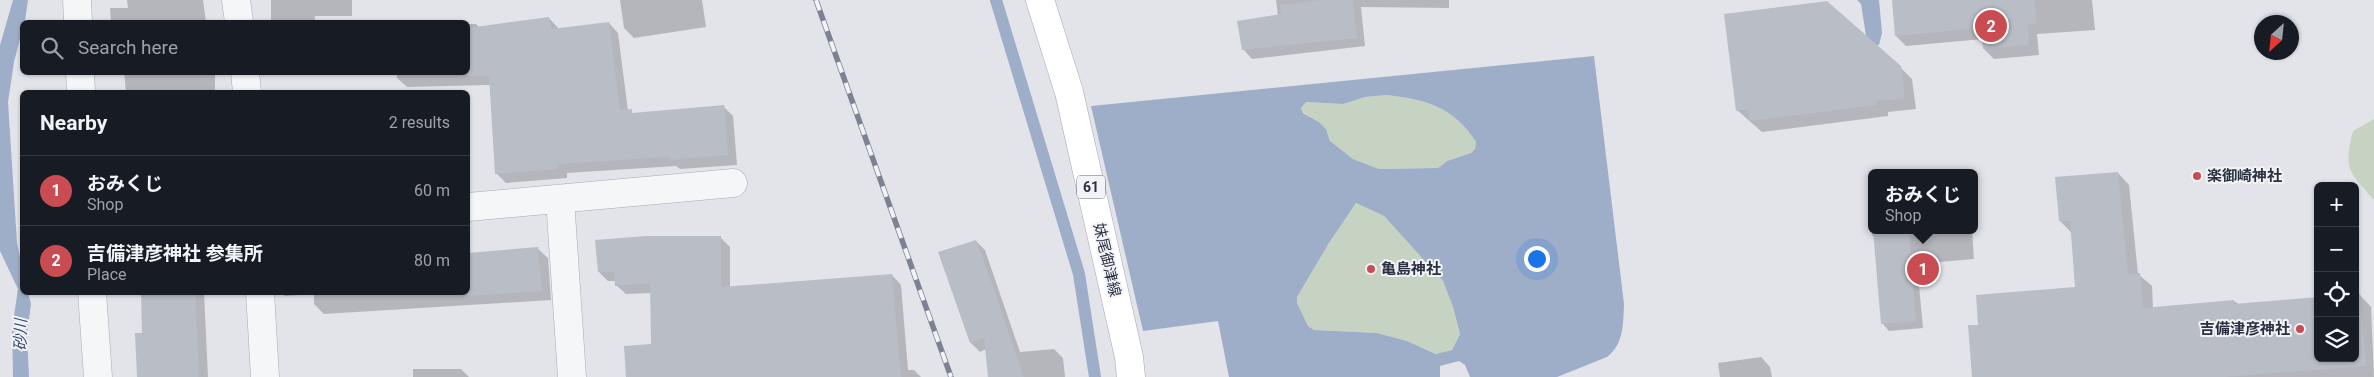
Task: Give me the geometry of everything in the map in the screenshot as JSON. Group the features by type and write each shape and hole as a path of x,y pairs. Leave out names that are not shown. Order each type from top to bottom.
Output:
{"main road":[{"name":"妹尾御津線","path":"1040,0 1069,92 1129,357 1131,377"}],"street":[{"path":"77,0 78,20"},
{"path":"236,0 239,20"},
{"path":"80,75 82,90"},
{"path":"245,75 247,90"},
{"path":"470,207 733,183"},
{"path":"560,198 572,377"},
{"path":"92,295 98,377"},
{"path":"260,295 265,377"}],"green space":[{"path":"1387,95 1414,99 1438,107 1448,113 1458,120 1476,142 1475,149 1471,153 1447,161 1438,168 1379,169 1353,159 1330,141 1326,129 1303,112 1301,108 1306,102 1343,104 1365,97"},
{"path":"2374,119 2374,200 2350,169 2349,154 2353,131"},
{"path":"1356,203 1384,216 1443,281 1453,307 1460,334 1452,350 1437,354 1407,341 1377,333 1314,330 1308,326 1297,303 1297,297 1329,243"}],"water":[{"name":"砂川","path":"13,0 28,0 25,20 20,20 20,39 14,62 8,102 17,243 20,257 20,295 29,295 31,304 27,334 29,377 13,377 12,329 18,289 0,251 0,45"},
{"path":"1857,0 1879,0 1882,33 1879,45 1872,45 1867,42 1861,4"},
{"path":"1594,56 1624,304 1620,340 1613,352 1607,357 1557,377 1470,377 1465,365 1459,361 1440,366 1440,377 1229,377 1218,321 1143,331 1091,106","holes":["1387,95 1414,99 1438,107 1448,113 1467,130 1476,142 1475,149 1471,153 1447,161 1438,168 1379,169 1353,159 1330,141 1326,129 1319,122 1303,113 1301,108 1306,102 1343,104 1365,97","1356,203 1384,216 1443,281 1453,307 1460,334 1452,350 1436,354 1407,341 1377,333 1314,330 1308,326 1297,303 1297,297 1329,243"]}],"building":[{"path":"1321,0 1353,0 1357,38 1242,50 1237,21 1281,14 1280,5"},
{"path":"1892,0 2035,0 2036,23 2028,24 2029,45 1983,49 1981,28 1895,36"},
{"path":"1827,1 1901,66 1905,98 1877,101 1877,105 1749,121 1748,109 1736,111 1724,14"},
{"path":"549,17 551,29 609,22 620,110 632,109 632,113 724,105 728,155 669,160 669,157 558,164 558,169 495,174 489,76 468,76 470,75 470,28"},
{"path":"2118,172 2128,274 2140,273 2143,308 2234,300 2234,304 2314,297 2314,362 2359,362 2360,294 2366,366 2225,377 1972,377 1968,325 1978,325 1976,295 2075,287 2070,221 2059,221 2055,177"},
{"path":"1873,234 1909,234 1916,321 1881,324"},
{"path":"646,236 721,236 721,287 892,274 901,377 626,377 624,346 651,344 650,283 615,286 614,272 598,272 595,240"},
{"path":"976,240 1024,377 988,377 984,338 970,343 938,252"},
{"path":"538,247 542,291 468,296 470,295 470,253"},
{"path":"141,295 195,295 199,377 137,377 135,333 142,333"}],"waterway":[{"path":"996,0 1079,274 1095,377"}],"railway":[{"path":"816,0 951,377"}],"place":[{"name":"吉備津彦神社 参集所","path":"1991,26"},
{"name":"楽御崎神社","path":"2197,176"},
{"name":"亀島神社","path":"1371,269"},
{"name":"おみくじ","path":"1923,269"},
{"name":"吉備津彦神社","path":"2300,329"}]}
